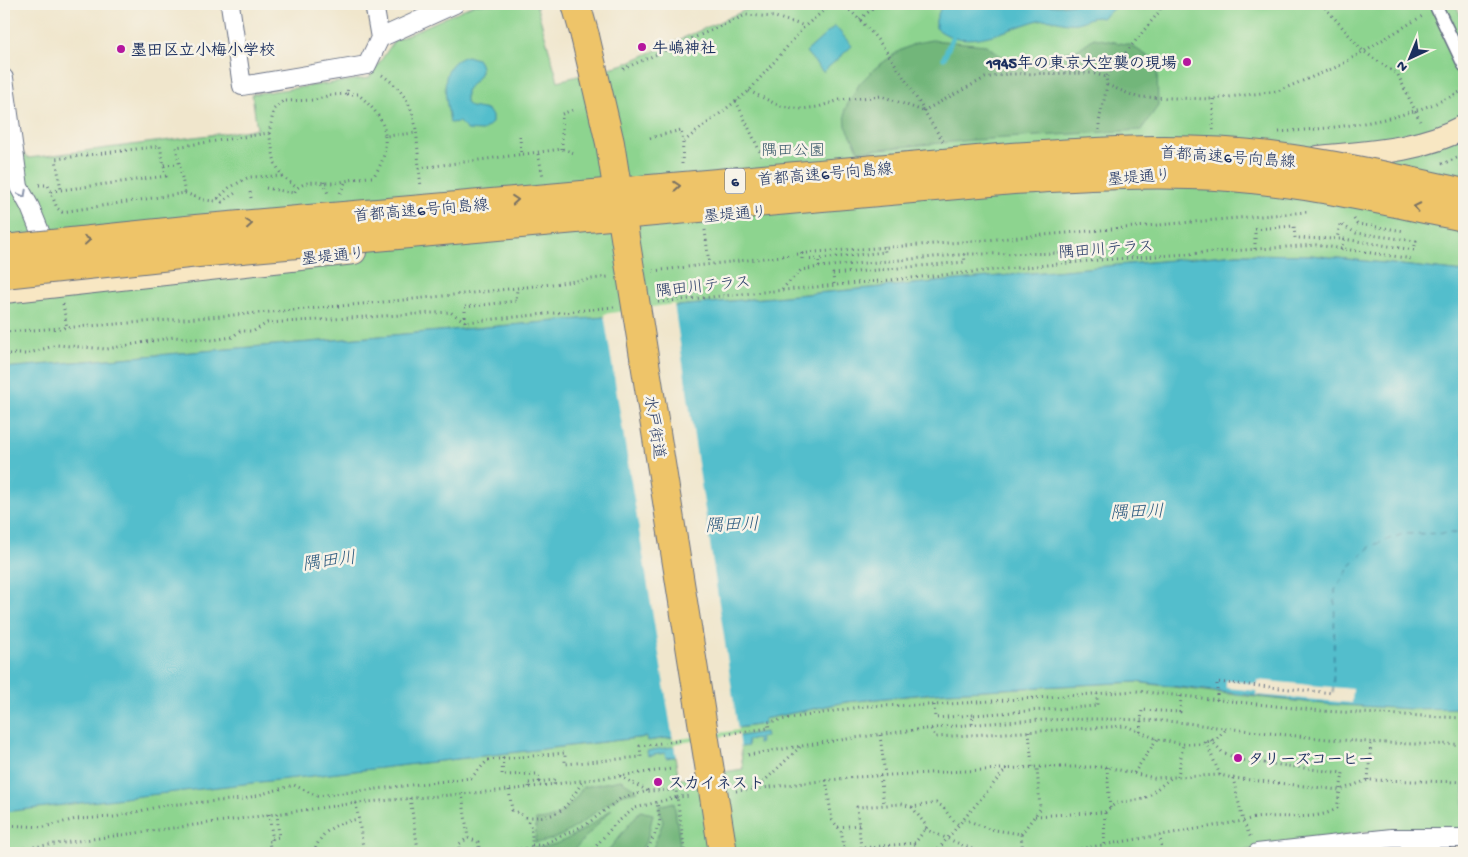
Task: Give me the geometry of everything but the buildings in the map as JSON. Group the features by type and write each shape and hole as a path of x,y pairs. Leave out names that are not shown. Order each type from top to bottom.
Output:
{"highway":[{"name":"水戸街道","path":"576,4 610,143 723,853"},
{"name":"首都高速6号向島線","path":"4,249 196,229 1011,157 1122,150 1192,150 1269,155 1352,169 1464,193"},
{"name":"首都高速6号向島線","path":"4,274 208,252 943,186 1122,174 1192,175 1271,181 1346,192 1464,217"}],"main road":[{"name":"墨堤通り","path":"4,291 56,294 557,229 1270,164 1392,150 1429,142 1464,127"}],"street":[{"path":"230,4 242,86 358,66 380,38 455,4"},
{"path":"374,4 380,38"},
{"path":"1436,6 1464,65"},
{"path":"4,78 19,187 43,239 56,294"},
{"path":"1258,850 1392,838 1464,838"}],"path":[{"path":"650,138 681,130 683,142 749,91 805,26 832,4"},
{"path":"842,4 860,18 892,56 923,111 947,147"},
{"path":"860,18 878,4"},
{"path":"1099,135 1098,116 1107,85 1106,77 1159,12 1162,4"},
{"path":"1322,4 1363,51 1398,75 1416,111 1437,166 1464,155"},
{"path":"1107,85 1137,97 1213,99 1278,91 1339,66 1436,6"},
{"path":"624,69 746,15 775,17 805,26"},
{"path":"347,94 358,66 390,81 403,95 415,118 419,168 562,150 574,153"},
{"path":"749,91 780,106 802,109 818,107 840,100 882,96 923,111 985,78 1006,74 1092,72 1106,77"},
{"path":"1278,132 1353,126 1435,105 1464,90"},
{"path":"266,188 294,193 297,188 308,181 324,182 357,177 373,177 381,166 386,152 385,129 378,115 358,94 330,95 315,100 283,101 274,109 270,133 275,163 282,176 297,188"},
{"path":"1213,99 1213,137"},
{"path":"736,101 764,162"},
{"path":"562,150 562,114 572,110"},
{"path":"185,193 176,147 270,133"},
{"path":"385,136 416,133"},
{"path":"520,136 521,156"},
{"path":"50,191 61,190 166,176 160,146 56,159 61,190"},
{"path":"538,154 544,180"},
{"path":"164,165 178,164"},
{"path":"19,187 48,185 57,208 62,212 185,193 204,200 215,201 249,177 282,176"},
{"path":"324,182 330,196 335,196 343,189 346,180"},
{"path":"218,198 222,202 237,192"},
{"path":"250,192 251,198"},
{"path":"651,271 802,253 963,242 1312,211"},
{"path":"1255,250 1255,229 1294,226 1295,238 1337,239 1344,239 1414,250 1416,241 1356,233 1340,224 1337,239"},
{"path":"1370,227 1411,231"},
{"path":"1376,236 1377,228"},
{"path":"1341,250 1344,239"},
{"name":"隅田川テラス","path":"653,303 782,289 1100,260 1316,245 1413,259"},
{"path":"802,253 802,260 819,259 885,252 884,246"},
{"path":"782,289 801,270 819,267 964,254 1099,253 1100,260"},
{"path":"834,284 833,274 965,262 964,254"},
{"path":"819,259 819,267"},
{"path":"4,332 179,320 517,289 613,276"},
{"path":"466,322 465,307 516,301 517,289"},
{"path":"56,294 68,328"},
{"path":"4,354 26,354 57,345 107,349 174,337 213,340 232,337 240,331 254,331 267,323 450,312 466,322 623,306"},
{"path":"1217,700 1217,682 1333,693"},
{"path":"934,705 936,718 1097,706 1097,694"},
{"path":"1140,732 1142,710 1180,712 1181,696"},
{"path":"972,724 973,715"},
{"path":"748,755 880,735 972,724 1082,718 1141,720 1410,746 1464,744"},
{"path":"931,729 936,736 1126,726 1157,739 1183,744 1212,740 1227,728"},
{"path":"1023,853 1021,834 1040,809 1030,731"},
{"path":"880,735 885,776"},
{"path":"1134,773 1157,739"},
{"path":"1056,853 1268,815 1311,815 1329,813 1338,808 1343,773 1240,760 1222,752 1212,740"},
{"path":"1206,742 1220,775"},
{"path":"1368,780 1371,742"},
{"path":"1178,777 1183,744"},
{"path":"756,789 801,746"},
{"path":"502,758 502,775 538,774 540,784"},
{"path":"726,792 826,780 1035,767 1107,767 1154,778 1220,775 1340,790 1368,780 1464,782"},
{"path":"1107,767 1110,808"},
{"path":"935,853 1007,768"},
{"path":"4,851 13,852 356,803 509,790 540,784 583,781 672,770"},
{"path":"620,776 648,791"},
{"path":"880,776 884,804"},
{"path":"1035,816 1105,812 1116,803 1144,799 1172,777"},
{"path":"1233,778 1243,821 1258,850"},
{"path":"826,780 832,820 841,831 844,853"},
{"path":"509,790 512,810 525,817 548,817 559,813 570,801 583,781"},
{"path":"468,838 478,842 480,853 542,845 587,824 621,798 648,791 676,790 685,853"},
{"path":"462,793 468,838"},
{"path":"590,853 616,824 636,808 677,797 697,795"},
{"path":"410,798 421,851"},
{"path":"356,803 364,853 375,853"},
{"path":"646,853 660,823 657,803"},
{"path":"861,853 858,807 884,804 912,807 936,803 942,806 959,825"},
{"path":"908,853 926,826 912,807"},
{"path":"1104,844 1105,812"},
{"path":"272,838 279,837 277,813"},
{"path":"269,814 273,841 269,841 271,853"},
{"path":"525,817 532,828 531,853"},
{"path":"964,818 988,829 1021,834"},
{"path":"314,853 317,843 335,824 359,819"},
{"path":"838,827 859,826"},
{"path":"925,829 982,853"},
{"path":"1160,835 1162,853"},
{"path":"409,853 421,851 450,853 468,838"},
{"path":"861,848 915,843"},
{"path":"459,845 459,853"},
{"path":"877,846 878,853"}],"green space":[{"name":"隅田公園","path":"475,4 536,4 558,81 625,64 759,4 1455,4 1464,22 1464,272 1311,255 1237,254 667,307 605,317 4,368 4,139 29,158 257,129 252,94 369,78 394,41"},
{"path":"1094,38 1130,45 1154,60 1157,70 1158,106 1141,130 972,140 859,151 846,126 845,109 860,83 874,69 899,51 916,43 932,40 986,45 1001,56 1026,63 1050,55 1077,50"},
{"path":"1136,682 1218,693 1341,705 1464,708 1464,833 1374,831 1227,853 4,853 4,812 8,811 646,737 647,741 764,724 764,719 846,702 945,692","holes":["740,744 743,769 679,779 675,757"]},
{"path":"621,780 638,791 620,796 558,837 547,841 535,842 536,820 552,818 564,811 583,787"},
{"path":"674,802 681,853 651,853 663,822 659,806"},
{"path":"612,809 571,853 534,853 534,847 544,847 575,835"},
{"path":"640,811 653,814 647,840 639,853 606,853"}],"water":[{"path":"942,4 1032,4 1058,6 1119,4 1102,18 1092,18 1072,23 1044,19 1001,33 974,39 948,35 936,28 936,20"},
{"path":"835,26 852,46 823,72 806,52"},
{"path":"467,56 477,59 481,69 479,76 466,91 466,103 471,107 488,110 492,116 492,123 482,131 467,130 459,122 450,123 445,84 447,75 450,67 457,60"},
{"name":"隅田川","path":"1237,254 1311,255 1464,272 1464,708 1411,709 1324,704 1136,682 945,692 846,702 764,719 764,724 647,741 646,737 4,812 4,368 605,317 667,307"},
{"path":"765,732 766,737 759,738 761,743 758,744 757,739 747,741 748,746 666,758 665,753 648,756 647,751"}],"pier":[{"path":"674,304 738,730 673,740 604,314"},
{"path":"1226,680 1258,684 1258,680 1353,689 1352,703 1256,695 1257,691 1226,688"},
{"path":"739,734 741,750 676,759 674,744"}],"waterway":[{"path":"944,58 953,36"}],"ferry route":[{"path":"1333,693 1335,590 1351,565 1371,546 1403,534 1464,533"}],"place":[{"name":"牛嶋神社","path":"642,47"},
{"name":"墨田区立小梅小学校","path":"121,49"},
{"name":"1945年の東京大空襲の現場","path":"1187,62"},
{"name":"タリーズコーヒー","path":"1238,758"},
{"name":"スカイネスト","path":"658,782"}]}
